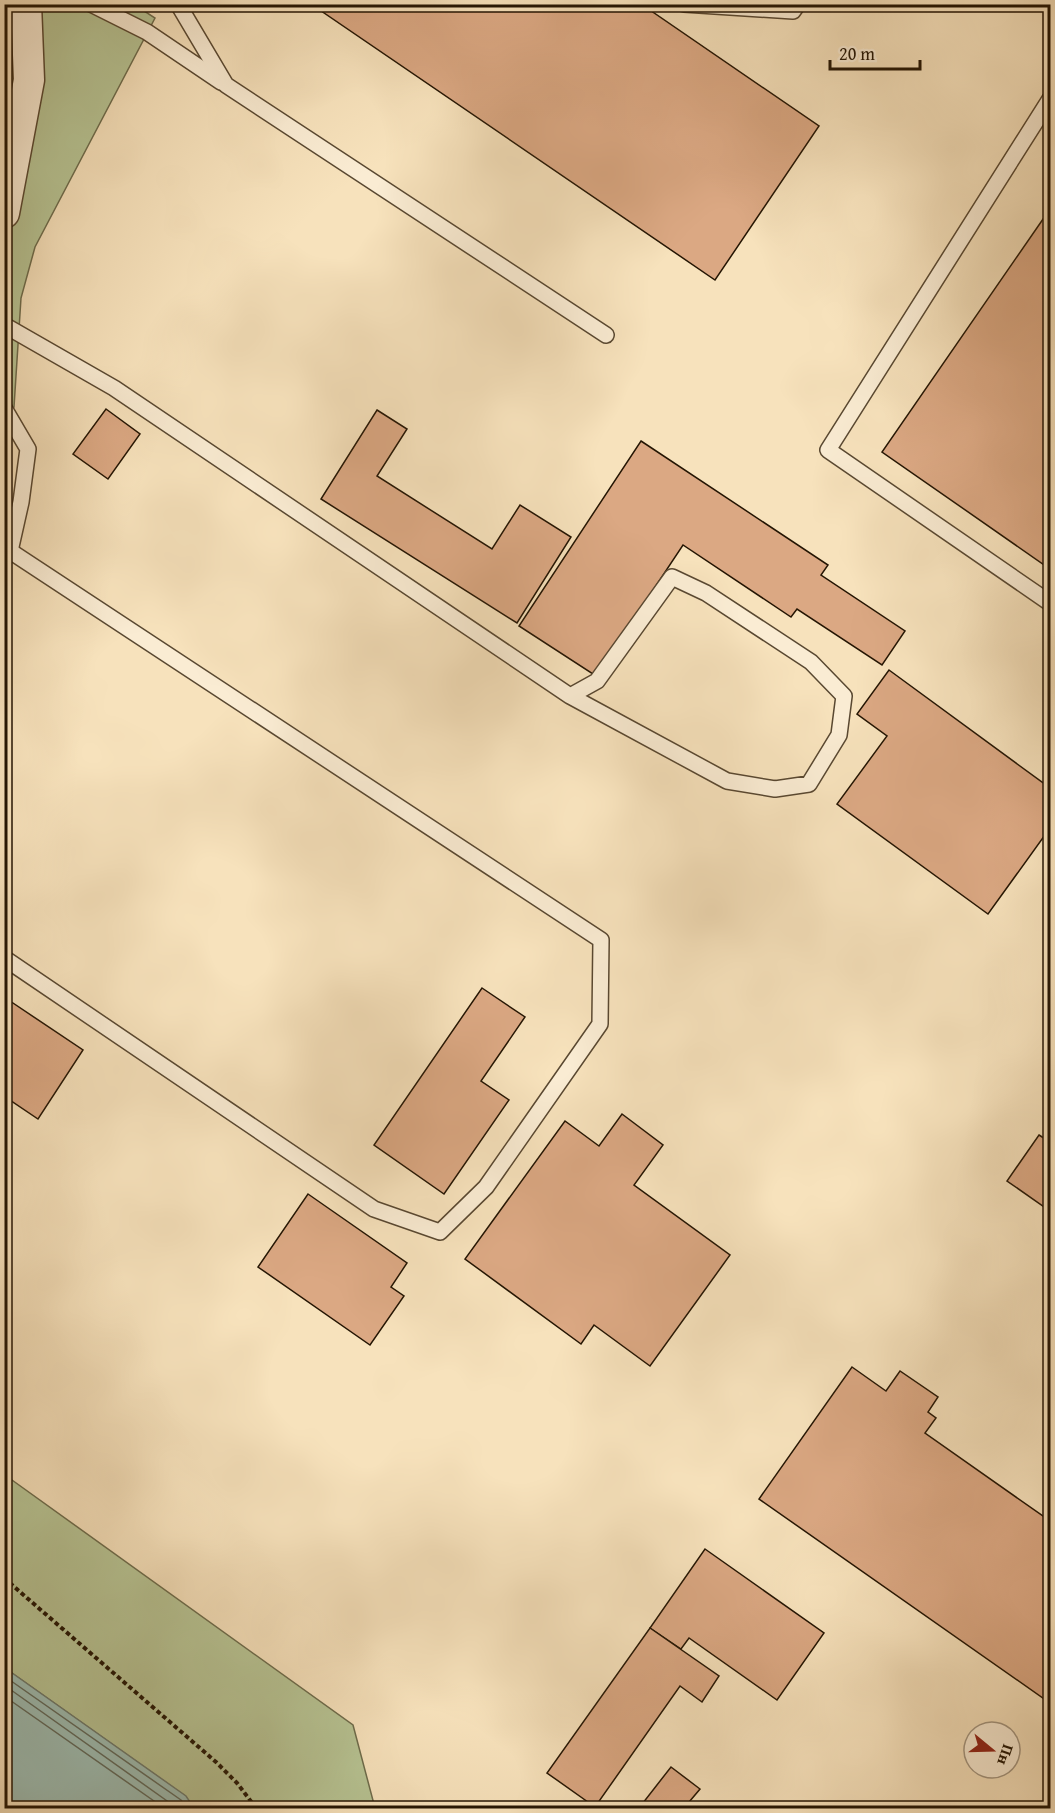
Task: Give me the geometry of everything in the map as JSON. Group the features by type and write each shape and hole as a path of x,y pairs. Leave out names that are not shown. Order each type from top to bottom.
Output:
{"street":[{"path":"4,213 29,80 26,4"}],"lane":[{"path":"91,4 147,32 606,335"},
{"path":"178,4 226,85"},
{"path":"684,4 793,11 798,4"},
{"path":"1050,99 828,450 1050,603"},
{"path":"4,325 114,388 570,696 726,781 775,789 809,784 839,735 844,696 811,662 706,593 672,577 597,681 570,696"},
{"path":"4,408 28,449 21,502 7,552 601,940 600,1024 486,1186 440,1232 374,1209 4,958"}],"path":[{"path":"4,1578 216,1762 237,1783 256,1809"}],"green space":[{"path":"5,5 135,5 155,18 35,247 21,298 14,407 5,414"},
{"path":"5,1475 353,1725 375,1808 194,1808 185,1796 5,1668"}],"water":[{"path":"5,1668 186,1796 194,1808 5,1808"}],"building":[{"path":"311,4 641,4 819,126 715,280"},
{"path":"1050,209 1050,569 882,452"},
{"path":"106,409 140,434 108,479 73,454"},
{"path":"377,410 407,429 377,476 492,549 520,505 571,537 517,623 321,499"},
{"path":"641,441 828,565 821,575 905,631 882,665 797,609 791,617 683,545 596,676 519,626"},
{"path":"889,670 1050,788 1050,828 988,914 837,804 887,736 857,714"},
{"path":"482,988 525,1017 481,1081 509,1100 444,1194 374,1145"},
{"path":"4,997 83,1050 38,1119 4,1096"},
{"path":"622,1114 663,1145 634,1185 730,1255 650,1366 594,1325 581,1344 465,1259 565,1121 599,1146"},
{"path":"1039,1135 1050,1142 1050,1211 1007,1181"},
{"path":"308,1194 407,1263 391,1287 404,1296 370,1345 258,1267"},
{"path":"852,1367 886,1391 900,1371 938,1397 928,1412 936,1418 925,1433 1050,1521 1050,1703 759,1499"},
{"path":"705,1549 824,1633 777,1700 689,1638 681,1649 650,1628"},
{"path":"650,1628 719,1676 702,1702 680,1686 595,1807 547,1773"},
{"path":"671,1767 700,1789 684,1808 639,1808"}]}
